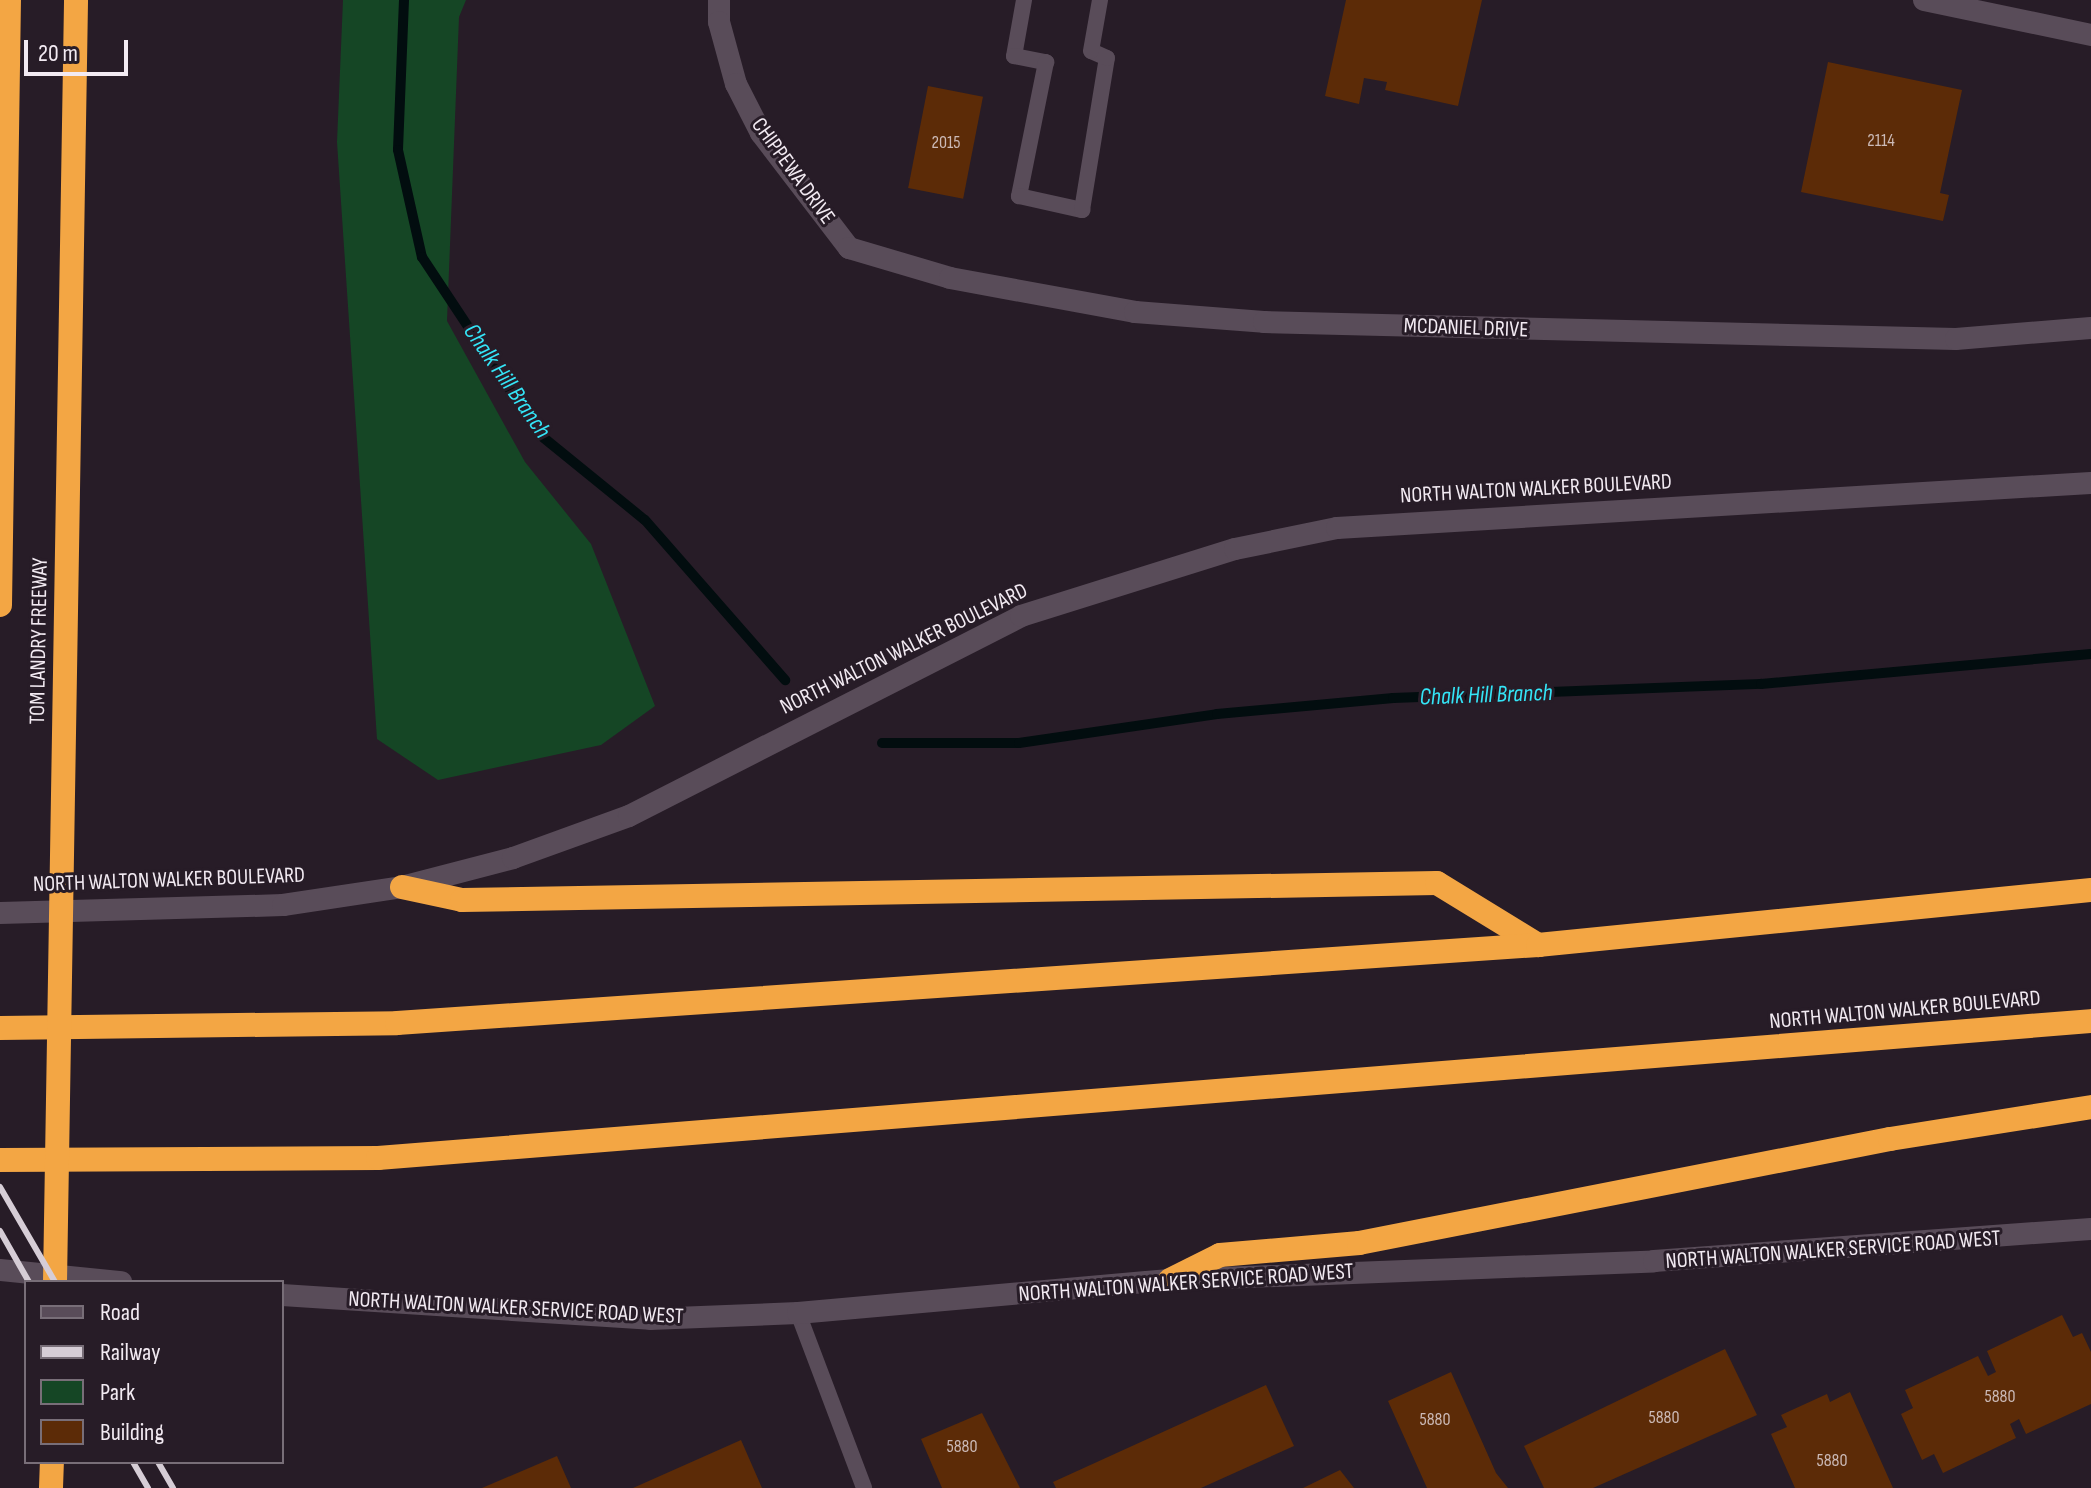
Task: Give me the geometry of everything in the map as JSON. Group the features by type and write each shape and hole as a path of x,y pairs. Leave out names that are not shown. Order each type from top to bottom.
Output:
{"highway":[{"path":"0,605 9,0"},
{"name":"TOM LANDRY FREEWAY","path":"55,1280 76,0"},
{"path":"402,887 462,900 1437,883 1538,945"},
{"path":"0,1028 397,1023 1538,945 2091,890"},
{"name":"NORTH WALTON WALKER BOULEVARD","path":"0,1160 394,1157 2091,1021"},
{"path":"1170,1280 1220,1255 1359,1243 1890,1139 2091,1107"},
{"path":"51,1488 52,1464"}],"main road":[{"name":"CHIPPEWA DRIVE","path":"719,0 719,22 736,84 761,133 849,248"},
{"path":"1924,0 2091,35"},
{"name":"MCDANIEL DRIVE","path":"849,248 950,278 1135,312 1264,322 1956,339 2091,328"},
{"name":"NORTH WALTON WALKER BOULEVARD","path":"0,913 283,905 402,887 513,858 629,816 1021,616 1235,549 1337,528 2091,483"},
{"name":"NORTH WALTON WALKER SERVICE ROAD WEST","path":"284,1295 650,1319 798,1313 1170,1280 1670,1260 2091,1229"},
{"path":"0,1270 101,1280"}],"lane":[{"path":"1024,0 1014,56 1046,62 1019,196 1082,210 1107,58 1091,51 1100,0"},
{"path":"798,1313 864,1488"}],"green space":[{"path":"343,0 466,0 459,17 447,321 525,462 591,544 655,706 601,745 438,780 377,739 337,142"}],"building":[{"path":"1346,0 1482,0 1458,106 1385,90 1387,82 1364,78 1359,104 1325,96"},
{"path":"1828,62 1962,90 1940,193 1949,195 1943,221 1801,192"},
{"path":"928,86 983,97 963,199 908,188"},
{"path":"2062,1315 2073,1337 2082,1333 2091,1352 2091,1404 2026,1434 2019,1419 2010,1424 2016,1438 1943,1473 1934,1454 1922,1460 1901,1414 1913,1408 1905,1390 1978,1356 1988,1376 1996,1372 1987,1351"},
{"path":"1725,1349 1757,1415 1593,1488 1544,1488 1524,1446"},
{"path":"1451,1372 1496,1473 1508,1488 1427,1488 1388,1401"},
{"path":"1266,1385 1294,1446 1201,1488 1056,1488 1053,1482"},
{"path":"1850,1392 1893,1488 1795,1488 1771,1434 1787,1427 1781,1415 1827,1394 1830,1402"},
{"path":"982,1413 1020,1488 942,1488 921,1439"},
{"path":"741,1440 762,1488 633,1488"},
{"path":"557,1456 571,1488 482,1488"},
{"path":"1340,1470 1354,1488 1303,1488"}],"waterway":[{"name":"Chalk Hill Branch","path":"404,0 398,150 422,257 539,434 645,520 785,680"},
{"name":"Chalk Hill Branch","path":"882,743 1019,743 1217,714 1393,698 1761,684 2091,654"}],"railway":[{"path":"0,1187 54,1280"},
{"path":"0,1231 28,1280"},
{"path":"134,1464 148,1488"},
{"path":"159,1464 173,1488"}]}
